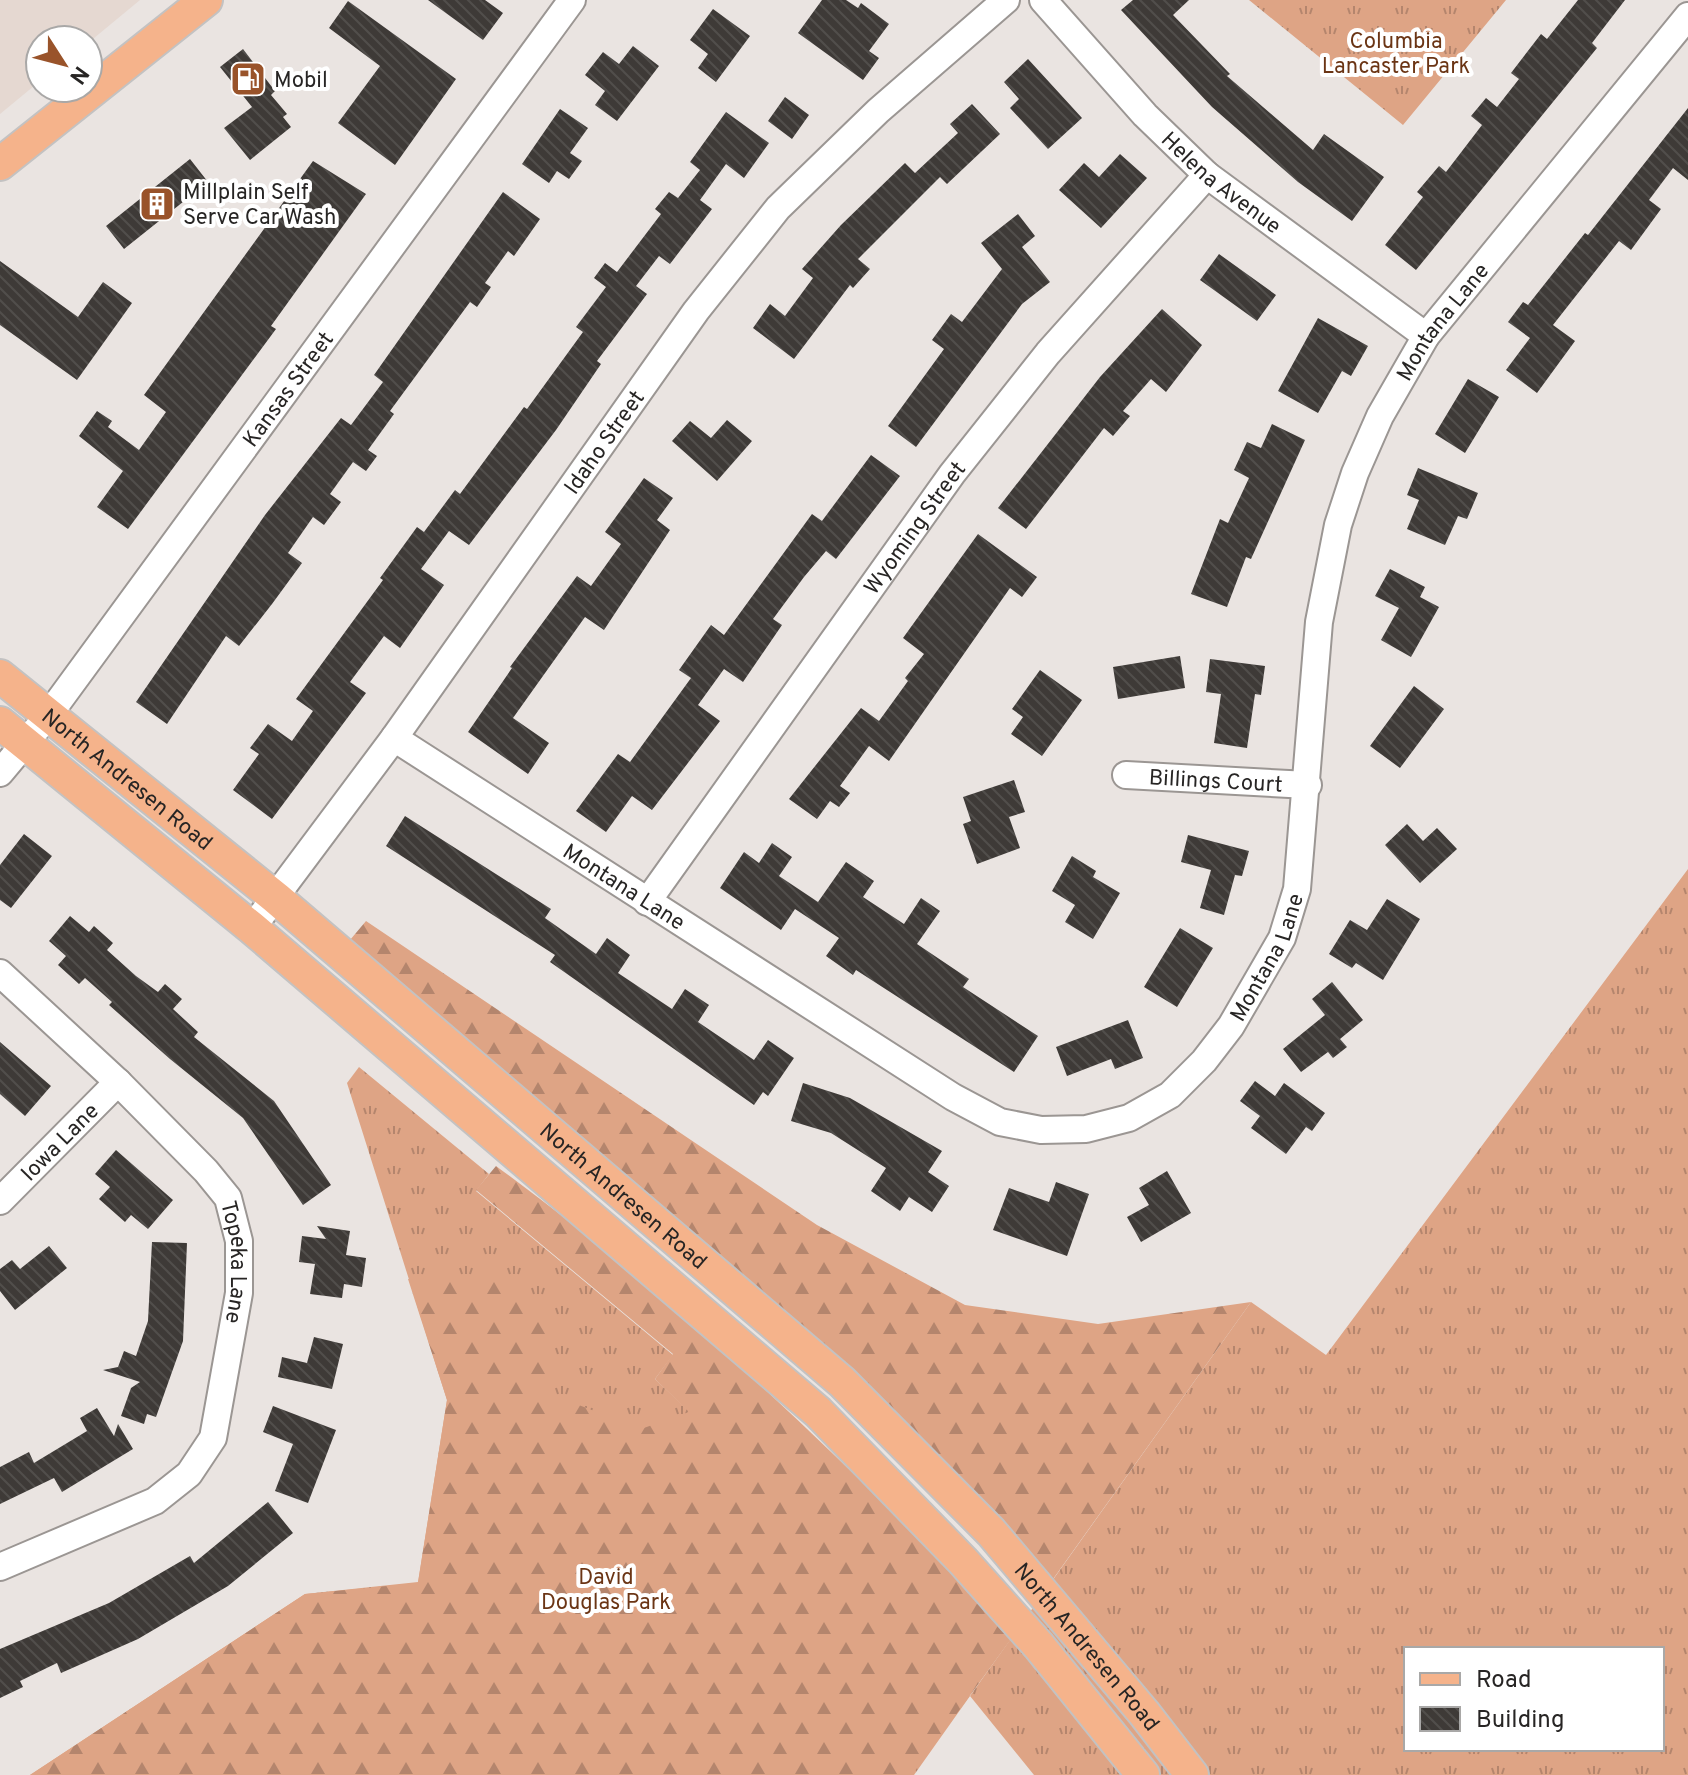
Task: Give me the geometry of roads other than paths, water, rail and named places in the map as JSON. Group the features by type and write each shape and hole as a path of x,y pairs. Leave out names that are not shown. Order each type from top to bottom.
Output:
{"main road":[{"path":"0,164 206,0"},
{"name":"North Andresen Road","path":"0,676 50,713 276,898 706,1262 842,1382 991,1532 1144,1713 1192,1775"},
{"name":"North Andresen Road","path":"0,723 252,928 818,1412 972,1571 1143,1775"}],"street":[{"name":"Kansas Street","path":"0,773 50,713 572,0"},
{"name":"Idaho Street","path":"252,928 394,738 696,311 778,208 878,111 1006,0"},
{"name":"Helena Avenue","path":"1043,0 1145,115 1207,175 1426,336"},
{"name":"Montana Lane","path":"394,738 953,1097 1000,1122 1041,1130 1086,1129 1129,1118 1170,1095 1204,1061 1231,1026 1282,938 1297,889 1308,785 1319,622 1338,525 1355,473 1380,416 1426,336 1679,43 1688,16"},
{"name":"Wyoming Street","path":"647,902 952,474 1048,353 1207,175"},
{"name":"Billings Court","path":"1126,775 1308,785"},
{"name":"Topeka Lane","path":"0,973 118,1082 206,1171 228,1198 239,1241 239,1293 213,1438 189,1474 155,1501 0,1567"},
{"name":"Iowa Lane","path":"0,1201 118,1082"}],"place":[{"name":"Mobil","path":"248,79"},
{"name":"Millplain Self Serve Car Wash","path":"157,204"}],"park label":[{"name":"Columbia Lancaster Park","path":"1396,52"},
{"name":"David Douglas Park","path":"606,1588"}]}
